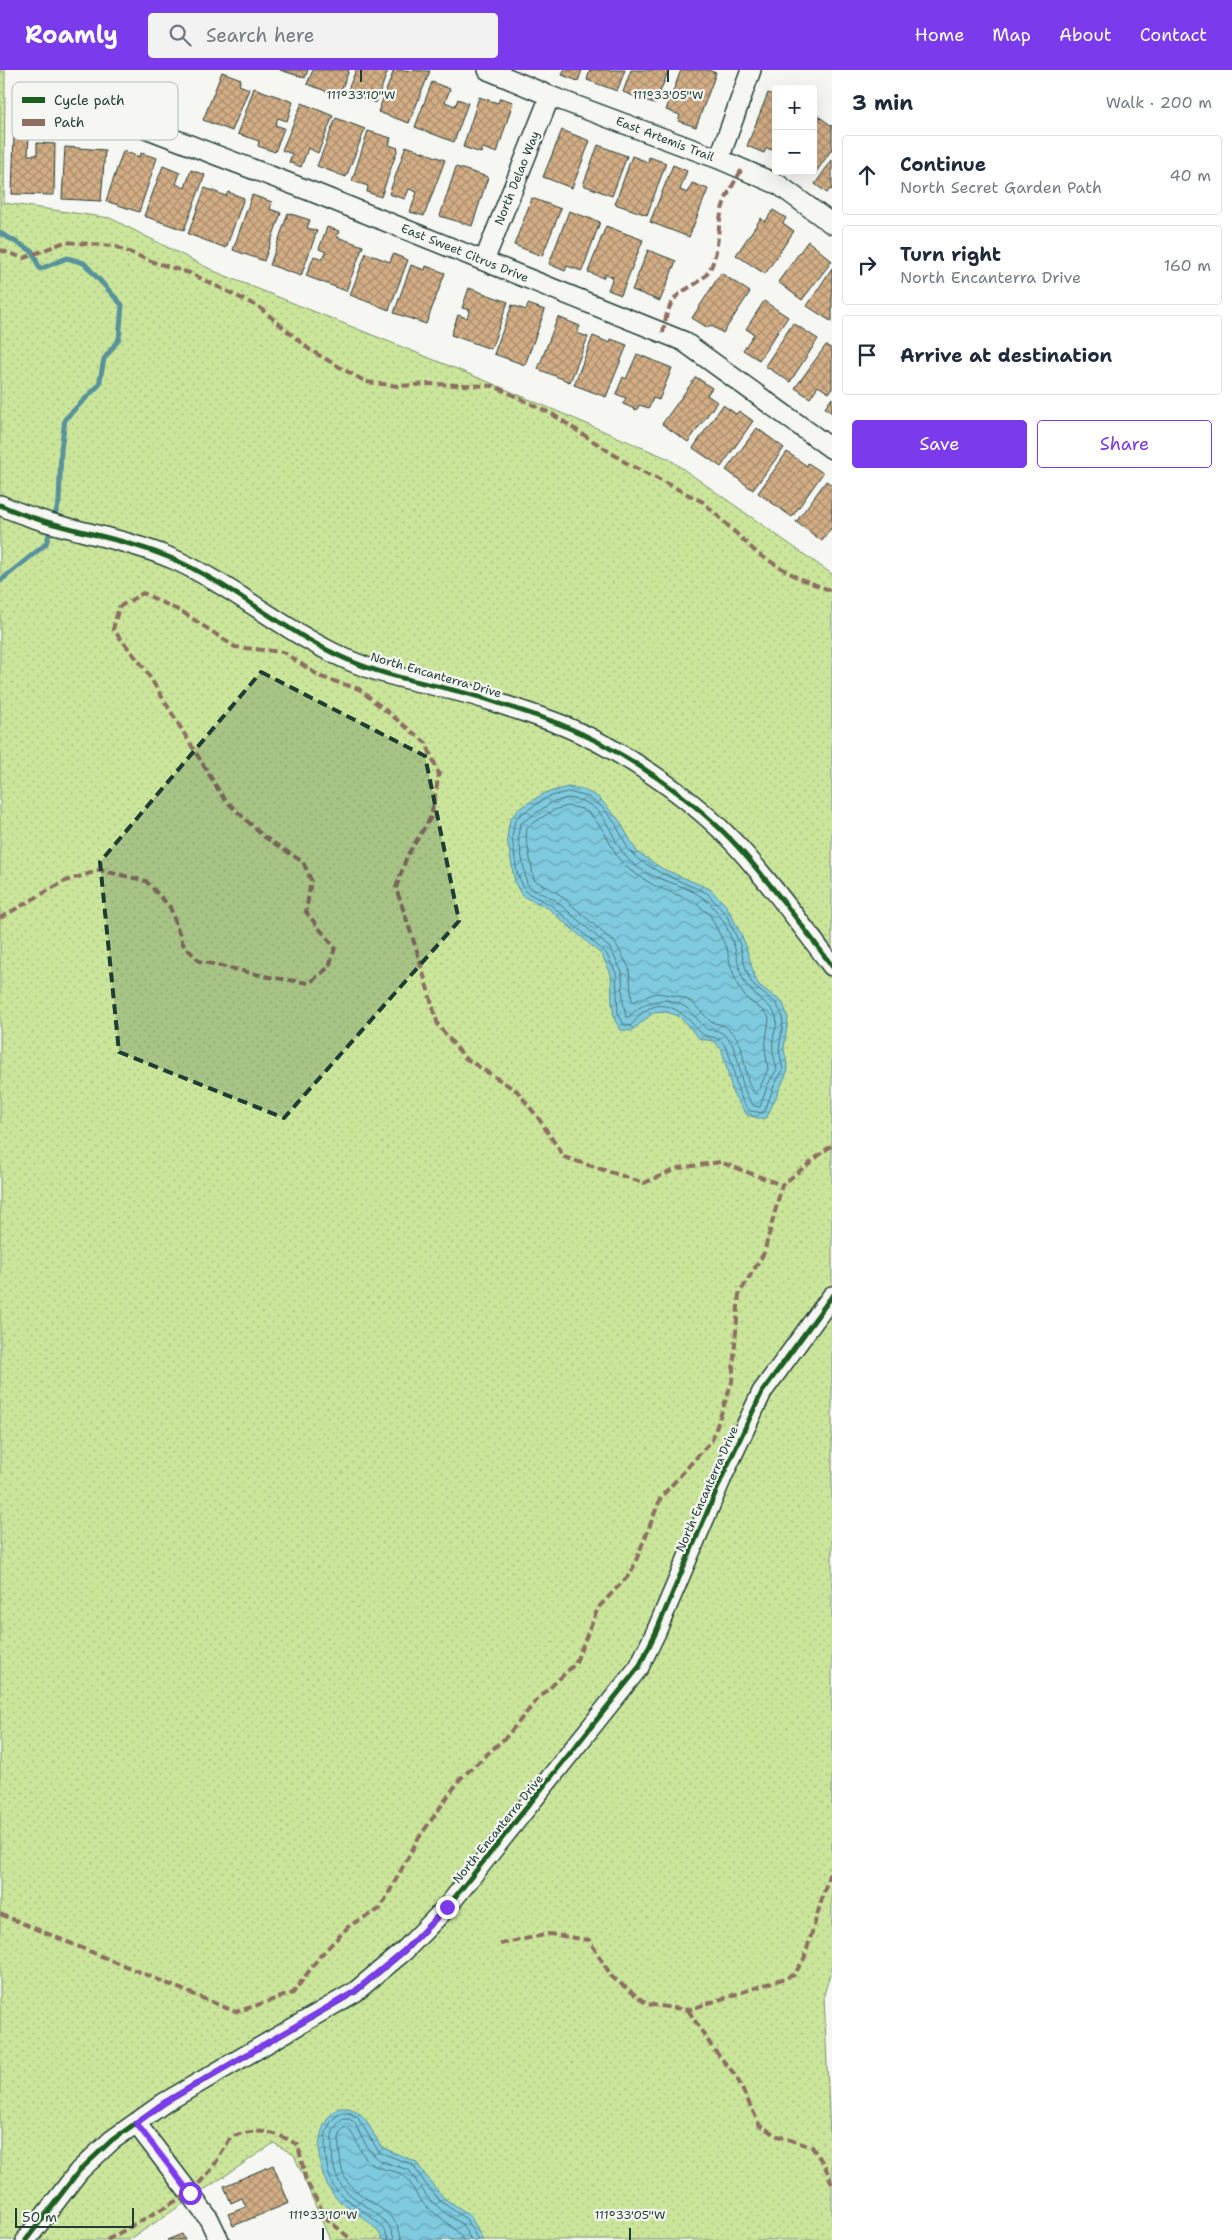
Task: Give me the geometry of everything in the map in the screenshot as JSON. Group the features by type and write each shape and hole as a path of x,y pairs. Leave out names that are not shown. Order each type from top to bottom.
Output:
{"street":[{"name":"East Artemis Trail","path":"488,70 550,96 719,159 779,184 832,224"},
{"path":"719,159 752,70"},
{"name":"North Delao Way","path":"484,261 550,96"},
{"name":"East Sweet Citrus Drive","path":"175,140 683,341 832,449"},
{"name":"North Encanterra Drive","path":"0,505 25,516 75,529 172,559 236,593 290,628 347,660 411,680 488,700 562,725 618,754 680,794 736,845 788,906 832,966"},
{"name":"North Encanterra Drive","path":"26,2240 78,2171 112,2140 164,2103 354,1992 404,1951 447,1907 639,1667 744,1428 762,1392 832,1296"},
{"path":"136,2123 209,2218 219,2240"}],"highlighted area":[{"path":"261,672 425,756 459,921 284,1118 119,1052 100,862"}],"green space":[{"path":"0,70 5,70 4,203 110,218 216,272 479,378 669,459 832,574 832,1967 824,1995 830,2136 832,2140 832,2240 330,2240 294,2155 274,2143 129,2240 0,2240"}],"water":[{"path":"568,787 582,789 598,797 619,820 637,852 663,869 710,889 725,904 745,943 755,978 759,985 783,1003 788,1018 784,1049 788,1070 767,1117 762,1119 747,1115 733,1094 722,1050 714,1041 700,1039 679,1016 666,1012 653,1013 631,1031 621,1030 615,1021 611,974 602,955 548,908 522,896 515,883 507,838 510,819 520,808 545,793"},
{"path":"339,2108 357,2111 366,2120 381,2147 416,2162 444,2198 470,2215 483,2240 383,2240 374,2227 337,2199 324,2178 319,2152 323,2126"}],"building":[{"path":"280,70 308,70 305,78"},
{"path":"313,70 349,70 339,96 307,84"},
{"path":"356,70 388,70 376,103 347,92"},
{"path":"394,70 430,71 409,123 378,112"},
{"path":"564,70 582,70 578,81 562,75"},
{"path":"590,70 625,70 617,91 587,80"},
{"path":"631,70 669,70 655,104 623,92"},
{"path":"681,70 708,70 716,73 696,127 678,121 680,115 666,110"},
{"path":"222,72 241,79 239,85 249,89 232,131 203,120"},
{"path":"432,82 450,89 445,102 455,106 458,99 468,103 454,142 415,127"},
{"path":"254,88 293,102 287,121 278,118 275,125 284,128 275,152 258,146 259,141 238,134"},
{"path":"768,93 772,94 772,150 766,148 764,153 747,146"},
{"path":"479,97 498,103 500,98 513,102 497,153 483,148 481,153 463,147"},
{"path":"302,103 333,116 318,153 308,148 301,167 289,162 292,154 282,150"},
{"path":"818,116 832,126 832,149 817,171 817,130"},
{"path":"336,118 365,129 346,177 317,166"},
{"path":"562,130 590,141 572,188 543,177"},
{"path":"368,131 391,138 389,145 398,148 381,197 367,192 368,186 352,181"},
{"path":"14,140 29,140 28,155 37,155 37,143 55,144 54,195 12,194"},
{"path":"598,145 627,156 612,196 583,185"},
{"path":"406,146 445,160 424,216 410,212 417,192 409,189 405,199 389,194"},
{"path":"65,147 105,150 101,201 62,199"},
{"path":"123,151 140,157 141,153 157,158 139,212 106,201"},
{"path":"632,156 648,162 649,157 666,163 647,215 615,204"},
{"path":"832,160 832,190 830,189 827,193 815,184"},
{"path":"673,165 687,171 680,190 688,193 692,183 708,189 689,237 650,222"},
{"path":"163,166 180,173 176,184 185,188 191,170 205,175 184,230 144,216"},
{"path":"456,167 488,177 472,226 440,216"},
{"path":"205,188 226,196 228,192 244,198 226,248 188,234"},
{"path":"252,195 272,202 270,209 281,213 264,261 233,250"},
{"path":"532,198 561,209 542,256 514,245"},
{"path":"773,210 786,218 783,223 794,231 765,274 736,255 761,218 765,222"},
{"path":"569,211 600,222 582,271 567,266 565,271 549,264"},
{"path":"288,213 310,220 307,228 317,231 301,276 270,265"},
{"path":"606,226 643,240 621,295 608,290 613,277 605,274 603,278 588,272"},
{"path":"327,227 339,231 337,237 363,246 346,291 306,276 314,256 323,259 326,252 319,249"},
{"path":"808,241 832,261 802,300 778,282"},
{"path":"648,250 676,261 660,301 632,290"},
{"path":"366,253 390,262 393,254 408,260 389,310 350,295"},
{"path":"411,265 425,270 426,266 445,273 426,324 394,313"},
{"path":"832,268 832,322 807,306"},
{"path":"721,273 750,292 723,333 710,325 708,328 692,318"},
{"path":"469,288 508,302 491,349 451,335 458,315 467,318 470,310 462,308"},
{"path":"764,301 788,317 759,360 743,350 754,334 746,329"},
{"path":"528,304 545,310 525,365 494,354 512,305 526,310"},
{"path":"558,317 580,326 577,333 588,337 570,382 538,369"},
{"path":"793,323 818,339 790,382 765,366"},
{"path":"593,336 610,343 611,339 627,345 606,397 574,385"},
{"path":"826,345 832,349 832,389 829,393 818,386 810,398 795,388"},
{"path":"637,354 672,368 659,400 653,398 649,408 639,405 637,410 623,404 626,398 616,394 623,377 626,379"},
{"path":"696,377 712,388 707,395 717,402 688,442 662,424"},
{"path":"832,398 832,413 825,408"},
{"path":"723,405 736,414 739,411 753,421 721,467 693,448"},
{"path":"757,428 784,448 753,490 726,470"},
{"path":"787,452 807,466 808,463 823,473 792,517 758,493"},
{"path":"826,481 832,485 832,527 822,541 796,522"},
{"path":"273,2165 289,2203 233,2226 228,2214 246,2207 242,2198 231,2203 224,2186"},
{"path":"182,2234 185,2240 167,2240"}],"waterway":[{"path":"0,233 32,251 40,269 67,258 84,263 122,305 119,339 104,359 99,385 65,419 61,450 59,502 46,544 0,581"}],"marked path":[{"path":"663,333 670,305 676,297 702,279 709,271 716,250 722,208 742,169"},
{"path":"0,250 24,258 65,242 114,246 156,263 190,273 259,307 310,350 366,382 398,386 428,384 494,386 552,414 628,464 703,502 758,554 798,578 832,591"},
{"path":"0,918 63,882 100,870 146,881 170,907 183,944 199,961 269,977 309,983 329,967 335,948 306,912 311,880 303,862 263,836 224,799 145,669 113,629 119,607 143,593 184,613 235,647 283,652 321,677 359,689 426,743 439,774 431,817 407,856 396,888 416,948 438,1025 465,1058 517,1091 539,1119 564,1157 644,1183 679,1168 720,1162 782,1185"},
{"path":"0,1914 236,2012 293,1993 320,1956 350,1925 380,1909 418,1839 460,1779 506,1737 537,1700 575,1664 598,1608 631,1573 661,1497 712,1440 732,1382 739,1294 764,1253 782,1185 832,1145"},
{"path":"500,1944 549,1934 589,1940 612,1977 647,2004 688,2010 794,1975 804,1959 832,1865"},
{"path":"688,2010 712,2047 736,2076 760,2126 778,2136 812,2147 825,2166 832,2184"},
{"path":"107,2240 190,2193 212,2169 231,2137 258,2131 281,2136 298,2145 306,2181 327,2219 352,2240"}],"cycle path":[{"path":"0,505 42,521 130,544 173,559 217,582 302,636 346,659 382,672 474,695 562,725 609,748 679,793 720,829 763,876 832,966"},
{"path":"26,2240 79,2171 112,2140 164,2103 355,1992 404,1951 447,1907 639,1667 656,1632 723,1475 762,1392 832,1296"}],"route":[{"path":"190,2193 136,2123 164,2103 354,1992 404,1951 447,1907"}]}
